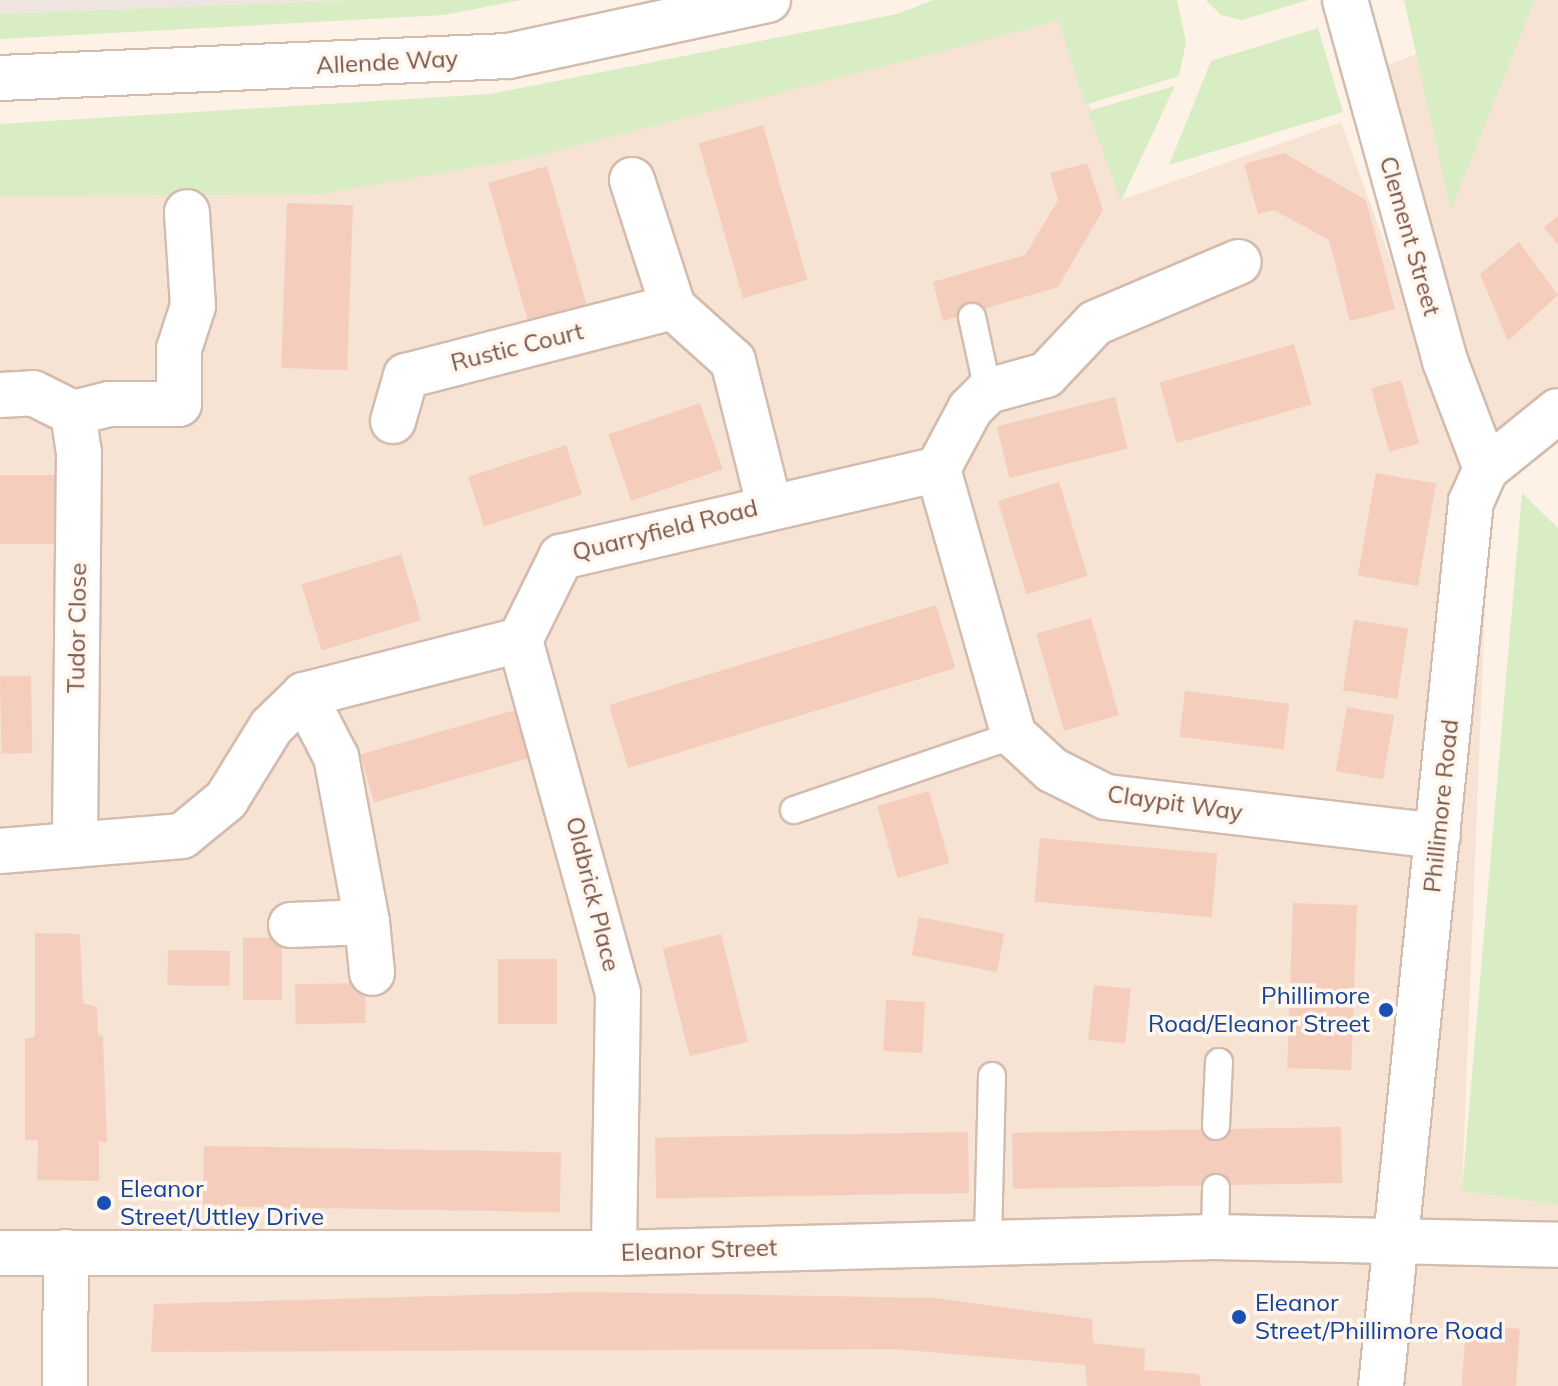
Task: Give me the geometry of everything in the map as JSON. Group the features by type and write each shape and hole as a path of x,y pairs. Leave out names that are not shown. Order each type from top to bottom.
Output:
{"street":[{"name":"Allende Way","path":"0,78 508,56 768,0"},
{"name":"Clement Street","path":"1345,0 1445,361 1486,469"},
{"path":"632,180 673,307 733,361 769,504"},
{"path":"0,395 33,393 73,413 109,404 179,404 179,349 193,306 187,212"},
{"path":"1014,735 938,469 970,409 988,391 1046,375 1095,323 1239,262"},
{"name":"Rustic Court","path":"393,421 406,376 673,307"},
{"name":"Tudor Close","path":"73,413 79,453 75,845"},
{"name":"Phillimore Road","path":"1381,1386 1471,502 1486,469 1549,433"},
{"name":"Quarryfield Road","path":"520,640 561,557 769,504 938,469"},
{"path":"0,851 182,836 226,800 271,727 304,695 520,640"},
{"name":"Oldbrick Place","path":"520,640 618,993 614,1253"},
{"path":"304,695 336,757 367,922 372,973"},
{"name":"Claypit Way","path":"1014,735 1052,770 1106,797 1438,836"},
{"path":"291,925 367,922"},
{"name":"Eleanor Street","path":"0,1253 614,1253 988,1240 1215,1237 1397,1238 1558,1245"},
{"path":"65,1386 66,1252"}],"lane":[{"path":"972,317 988,391"},
{"path":"794,810 1014,735"},
{"path":"1216,1126 1219,1062"},
{"path":"988,1240 992,1076"},
{"path":"1215,1237 1216,1188"}],"shaded area":[{"path":"0,0 352,0 0,14"},
{"path":"945,0 1054,0 1121,200 1341,122 1488,532 1462,1191 1558,1205 1558,1386 0,1386 0,145 517,125"},
{"path":"1535,0 1558,0 1558,394 1496,440 1349,80 1531,10"}],"green space":[{"path":"352,0 522,0 444,15 0,39 0,14"},
{"path":"933,0 1177,0 1186,42 1179,76 1085,105 1059,21 537,156 322,194 0,196 0,124 490,94 897,14"},
{"path":"1206,0 1308,0 1242,20 1221,15"},
{"path":"1404,0 1535,0 1451,210"},
{"path":"1318,28 1343,112 1169,165 1211,61"},
{"path":"1175,86 1121,201 1088,111"},
{"path":"1522,493 1558,528 1558,1205 1462,1191"}],"building":[{"path":"763,125 807,280 743,298 699,143"},
{"path":"1284,153 1366,200 1395,309 1350,321 1329,240 1274,210 1258,214 1244,164"},
{"path":"1087,163 1103,210 1058,287 943,321 933,282 1025,255 1058,200 1050,173"},
{"path":"547,166 588,310 530,327 488,183"},
{"path":"287,203 353,205 347,370 281,368"},
{"path":"1558,216 1558,245 1544,227"},
{"path":"1519,242 1558,295 1508,341 1480,274"},
{"path":"1294,344 1311,405 1177,443 1159,383"},
{"path":"1401,380 1419,443 1389,452 1371,389"},
{"path":"1115,397 1128,448 1009,478 997,427"},
{"path":"700,403 723,469 631,501 608,435"},
{"path":"566,445 582,494 484,526 468,477"},
{"path":"1376,473 1436,484 1418,586 1358,575"},
{"path":"0,475 57,475 57,544 0,544"},
{"path":"1059,482 1088,576 1026,594 998,501"},
{"path":"401,554 421,620 322,650 302,584"},
{"path":"936,605 955,668 628,768 609,705"},
{"path":"1091,618 1119,715 1064,731 1036,634"},
{"path":"1354,620 1408,629 1397,699 1343,690"},
{"path":"31,676 32,753 1,754 0,677"},
{"path":"1185,691 1289,704 1284,749 1179,737"},
{"path":"1347,707 1394,715 1383,779 1336,771"},
{"path":"519,709 533,757 374,803 360,754"},
{"path":"929,791 950,863 898,878 877,806"},
{"path":"1040,838 1217,854 1212,917 1034,902"},
{"path":"1293,903 1357,905 1351,1070 1287,1068"},
{"path":"919,917 1004,934 997,972 912,955"},
{"path":"35,933 80,934 83,1003 97,1007 98,1035 103,1036 107,1143 99,1141 99,1181 37,1180 38,1140 25,1140 25,1039 35,1037"},
{"path":"721,934 748,1042 690,1056 663,949"},
{"path":"243,938 282,938 282,1000 243,1000"},
{"path":"168,950 230,951 229,986 167,985"},
{"path":"498,959 557,959 557,1024 498,1024"},
{"path":"365,983 366,1023 296,1024 295,984"},
{"path":"1094,985 1131,989 1125,1044 1088,1040"},
{"path":"886,1000 925,1002 922,1053 883,1051"},
{"path":"1341,1127 1342,1183 1013,1189 1012,1133"},
{"path":"968,1132 969,1193 656,1198 655,1137"},
{"path":"204,1146 561,1152 560,1212 203,1206"},
{"path":"585,1292 934,1298 1092,1319 1093,1343 1145,1349 1144,1370 1199,1374 1201,1386 1087,1386 1085,1365 894,1349 151,1352 154,1304"},
{"path":"1466,1325 1520,1329 1516,1386 1462,1386"}],"place":[{"name":"Phillimore Road/Eleanor Street","path":"1386,1010"},
{"name":"Eleanor Street/Uttley Drive","path":"104,1203"},
{"name":"Eleanor Street/Phillimore Road","path":"1239,1317"}]}
